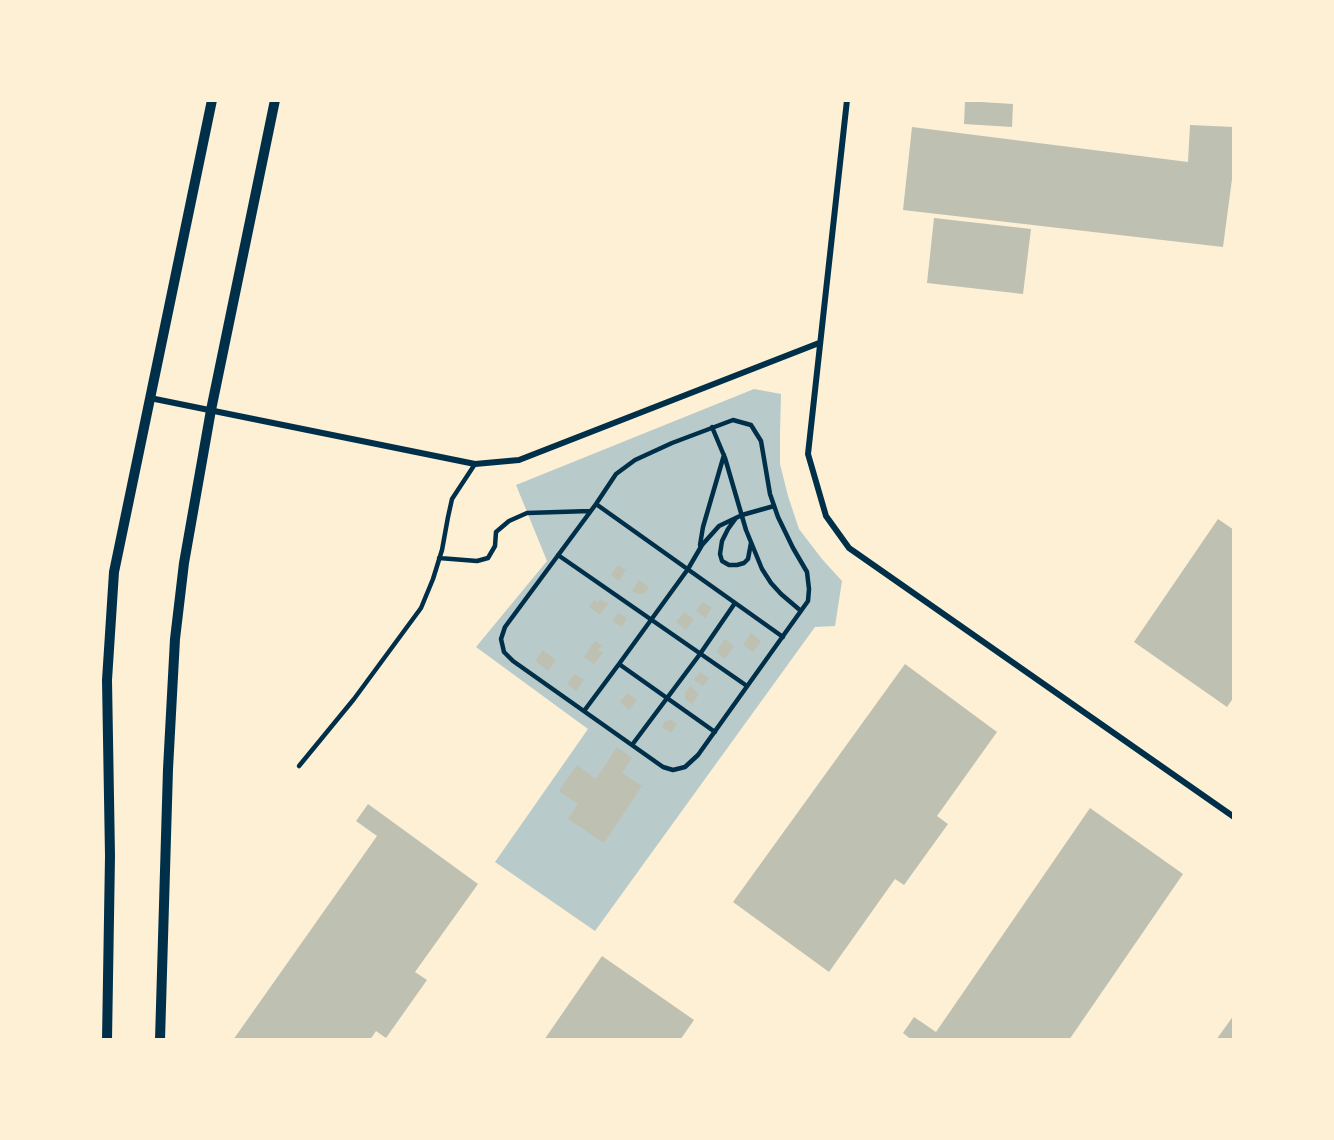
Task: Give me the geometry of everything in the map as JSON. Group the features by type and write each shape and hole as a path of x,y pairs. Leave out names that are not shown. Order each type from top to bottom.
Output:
{"street":[{"path":"106,1040 110,856 107,680 114,572 212,100"},
{"path":"160,1040 168,769 175,639 184,563 211,410 275,100"},
{"path":"847,100 808,454 826,516 849,548 1233,817"},
{"path":"150,399 476,464 519,460 819,343"}],"lane":[{"path":"733,420 751,425 761,441 774,506 807,572 808,601 698,755 685,767 674,770 663,767 513,661 504,651 501,639 505,627 616,474 635,460 712,428 733,420"},
{"path":"712,428 724,455 746,530 762,569 771,583 801,611"},
{"path":"699,549 724,455"},
{"path":"299,766 354,699 421,608 439,558 452,499 476,464"},
{"path":"596,504 783,637"},
{"path":"584,711 620,664 699,549 719,526 737,517 774,506"},
{"path":"439,558 477,561 488,558 495,546 496,532 509,520 527,513 590,511"},
{"path":"737,517 722,541 720,554 722,561 729,565 744,563 748,559 751,543"},
{"path":"558,555 747,686"},
{"path":"633,745 735,603"},
{"path":"620,664 715,732"}],"shaded area":[{"path":"754,389 781,394 780,464 788,496 799,529 842,581 835,626 815,627 595,931 495,862 588,729 476,647 547,561 516,485"}],"building":[{"path":"965,101 1013,104 1012,127 964,124"},
{"path":"1190,125 1234,127 1234,164 1223,247 903,210 912,127 1188,162"},
{"path":"934,218 1031,229 1023,294 927,283"},
{"path":"1218,519 1234,530 1234,697 1227,707 1134,642"},
{"path":"618,565 626,570 619,581 611,575"},
{"path":"639,580 649,587 645,593 637,594 632,591"},
{"path":"600,599 608,604 600,615 589,607 594,600 598,603"},
{"path":"703,602 712,608 705,618 696,611"},
{"path":"684,612 694,619 686,630 676,622"},
{"path":"618,613 627,618 622,627 612,621"},
{"path":"751,633 761,641 753,652 743,645"},
{"path":"725,639 734,646 725,659 716,652"},
{"path":"595,641 602,645 598,650 603,652 594,664 584,657"},
{"path":"543,650 556,660 548,671 535,661"},
{"path":"905,664 997,732 937,816 948,824 904,885 895,879 829,972 733,902"},
{"path":"700,672 709,678 703,686 694,680"},
{"path":"574,674 584,680 576,691 567,684"},
{"path":"690,686 699,694 692,704 685,699 685,693"},
{"path":"627,693 637,700 629,710 620,702"},
{"path":"671,720 677,724 671,733 662,727 665,721"},
{"path":"617,747 632,758 622,773 642,786 604,843 568,819 578,804 559,791 577,765 596,779"},
{"path":"368,804 478,884 415,972 427,980 386,1038 376,1031 370,1040 233,1040 377,836 356,821"},
{"path":"1090,808 1183,874 1069,1040 912,1040 903,1033 914,1017 936,1032"},
{"path":"602,956 694,1020 680,1040 544,1040"},
{"path":"1234,1015 1234,1040 1216,1040"}]}
